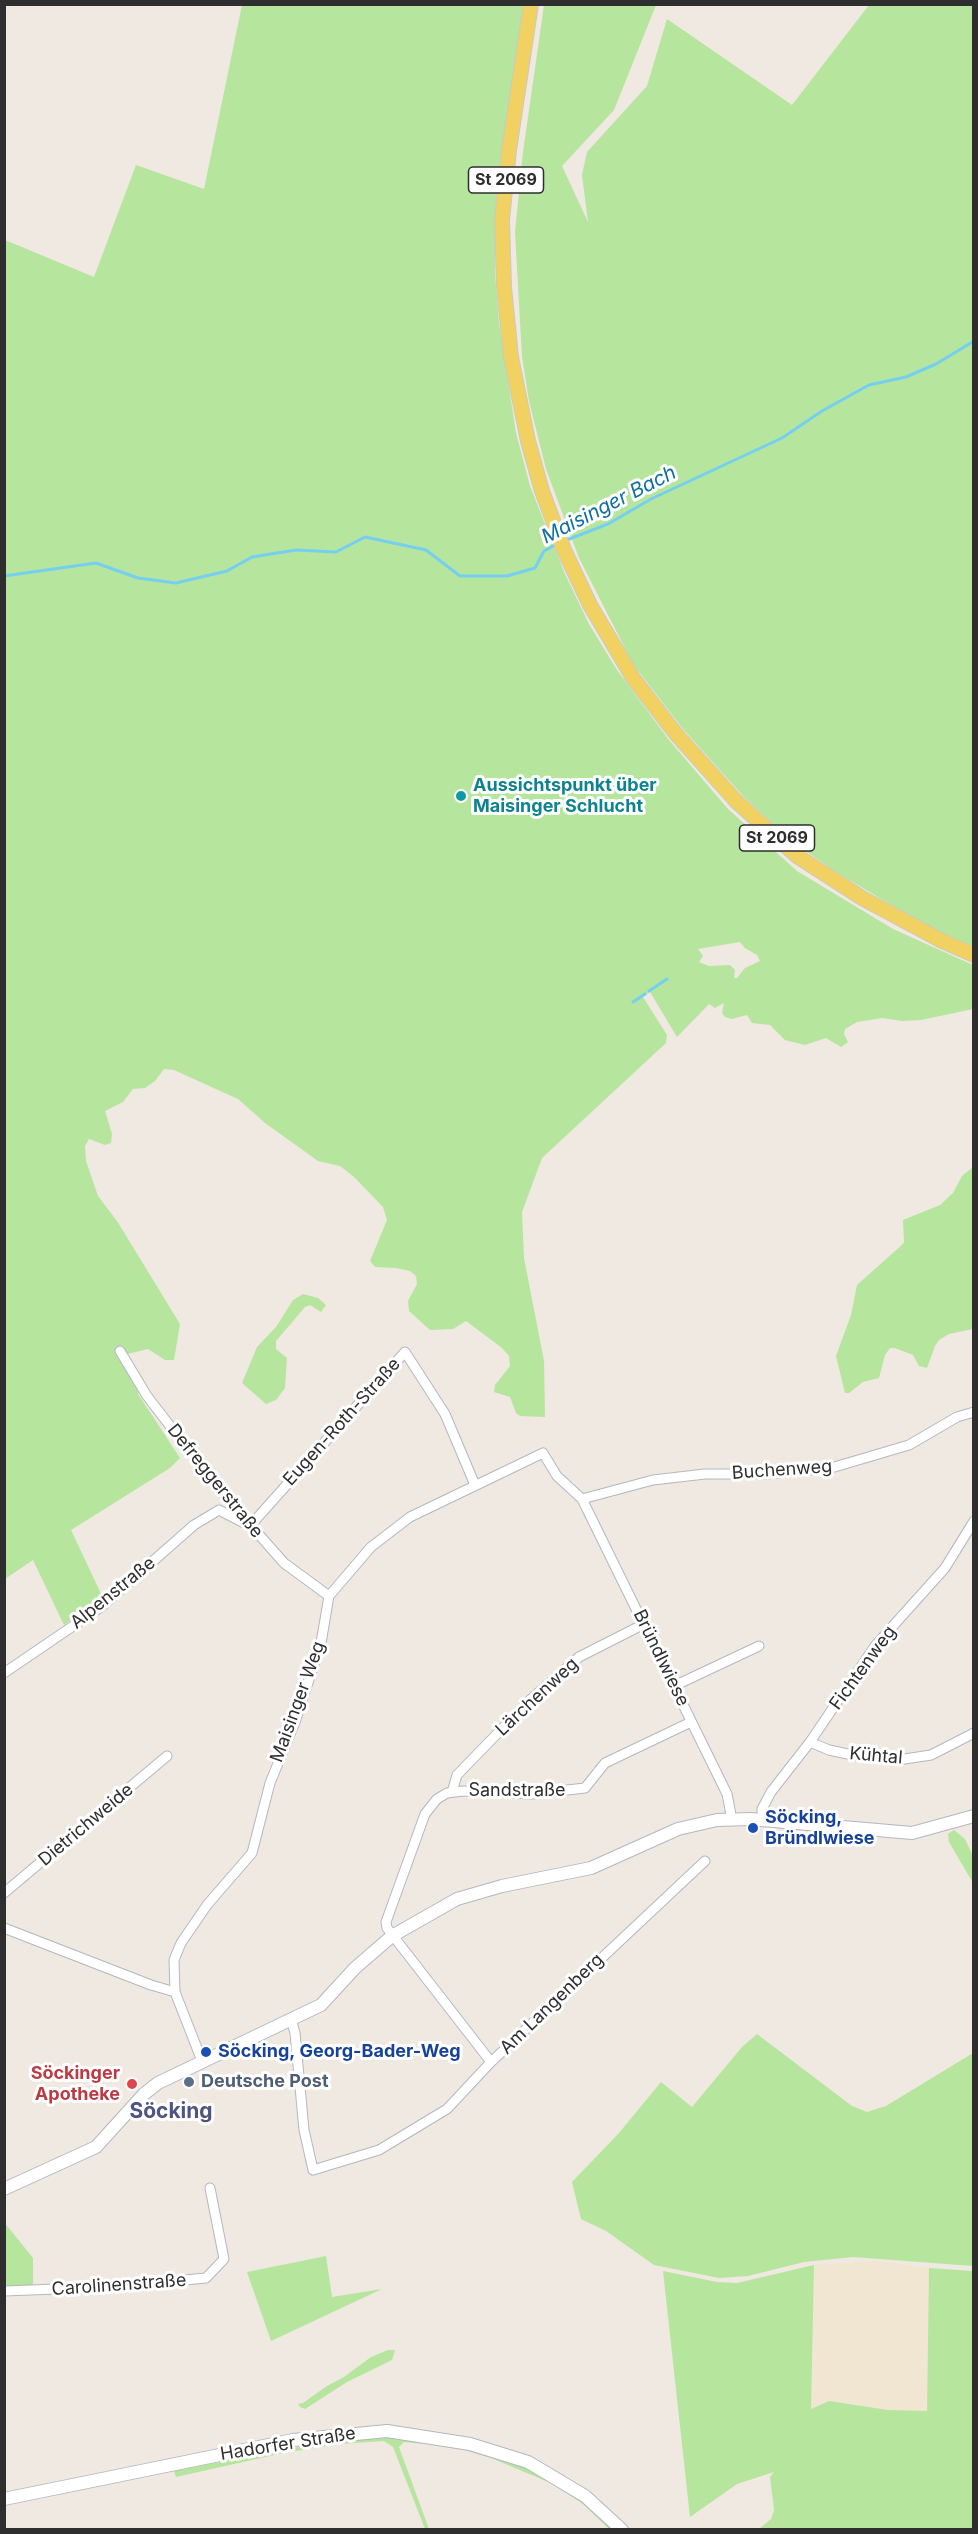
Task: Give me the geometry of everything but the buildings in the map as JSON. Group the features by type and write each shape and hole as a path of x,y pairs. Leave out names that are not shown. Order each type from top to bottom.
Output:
{"main road":[{"name":"St 2069","path":"531,4 509,150 502,220 504,287 511,357 528,441 551,517 590,605 625,667 676,735 736,801 797,856 861,898 942,941 974,955"}],"street":[{"name":"Defreggerstraße","path":"120,1350 172,1430 250,1526 284,1563 329,1596"},
{"name":"Eugen-Roth-Straße","path":"250,1526 405,1352 445,1414 475,1485"},
{"name":"Buchenweg","path":"582,1499 653,1479 705,1474 766,1474 831,1468 909,1445 957,1417 974,1412"},
{"path":"329,1596 371,1547 410,1517 543,1453 557,1476 582,1499"},
{"name":"Bründlwiese","path":"582,1499 727,1794 732,1820"},
{"name":"Alpenstraße","path":"4,1673 102,1606 194,1525 219,1510 250,1526"},
{"name":"Fichtenweg","path":"762,1819 762,1809 771,1792 810,1742 875,1646 945,1568 974,1521"},
{"name":"Maisinger Weg","path":"201,2061 175,1992 174,1960 181,1943 207,1905 252,1853 270,1783 295,1722 321,1643 329,1596"},
{"name":"Lärchenweg","path":"452,1792 457,1775 530,1701 579,1657 644,1624"},
{"path":"674,1686 759,1646"},
{"name":"Sandstraße","path":"392,1936 386,1922 425,1814 437,1799 452,1792 532,1794 585,1788 605,1763 692,1722"},
{"name":"Kühtal","path":"810,1742 829,1750 862,1757 881,1760 911,1759 931,1755 974,1733"},
{"name":"Dietrichweide","path":"4,1893 166,1756"},
{"path":"4,2189 96,2147 144,2094 201,2061 321,2005 355,1968 392,1936 457,1899 502,1886 591,1868 678,1829 732,1820 762,1819 912,1833 974,1816"},
{"name":"Am Langenberg","path":"392,1936 451,2007 491,2062 705,1861"},
{"path":"4,1928 175,1992"},
{"path":"291,2019 296,2033 304,2130 314,2170 350,2161 389,2145 447,2109 491,2062"},
{"name":"Carolinenstraße","path":"4,2292 109,2287 207,2277 224,2259 210,2188"},
{"name":"Hadorfer Straße","path":"4,2499 293,2440 360,2432 394,2432 470,2444 528,2462 585,2496 622,2529"}],"shaded area":[{"path":"878,2261 929,2268 927,2411 888,2410 829,2401 810,2409 814,2265"}],"green space":[{"path":"242,5 526,5 511,91 496,210 495,274 499,322 516,433 530,486 565,574 589,624 617,670 669,740 728,809 797,871 893,929 973,965 973,1009 921,1020 902,1021 882,1018 857,1022 845,1029 844,1034 848,1042 841,1047 826,1038 805,1045 785,1040 770,1025 752,1023 747,1015 732,1019 725,1017 722,1013 724,1003 715,1008 709,1004 677,1037 650,992 643,997 667,1035 666,1043 542,1158 522,1212 524,1258 544,1361 545,1417 520,1416 516,1413 510,1397 494,1392 495,1385 510,1366 509,1356 502,1348 466,1321 453,1329 430,1330 409,1311 408,1301 417,1284 416,1276 410,1271 375,1267 370,1261 387,1220 383,1207 353,1176 340,1166 318,1161 265,1123 238,1099 174,1070 164,1069 155,1081 145,1088 133,1089 123,1102 105,1111 112,1134 111,1143 105,1145 89,1139 85,1146 86,1161 98,1196 117,1221 180,1324 174,1360 165,1360 148,1349 127,1354 142,1385 138,1394 180,1458 170,1468 71,1530 103,1598 64,1625 33,1560 5,1579 5,240 94,277 136,165 204,189","holes":["740,942 757,955 760,961 745,968 737,978 734,978 735,970 730,965 709,966 699,962 703,956 698,949"]},
{"path":"544,5 656,5 614,110 562,166 588,222 582,175 587,152 647,86 667,19 792,105 869,5 973,5 973,946 935,931 836,872 794,843 744,797 683,729 633,664 579,558 546,469 529,401 522,357 515,232 523,152"},
{"path":"973,1167 973,1329 949,1334 939,1340 927,1368 919,1366 913,1355 890,1348 885,1355 879,1378 863,1382 849,1393 845,1393 836,1356 851,1315 857,1285 904,1243 903,1220 940,1205 953,1193 962,1176"},
{"path":"303,1294 318,1298 326,1305 321,1312 310,1305 305,1307 276,1341 276,1349 287,1358 285,1388 276,1400 266,1404 242,1383 257,1347 276,1327 293,1300"},
{"path":"954,1830 965,1839 973,1856 973,1883 949,1842 948,1834"},
{"path":"757,2034 852,2106 867,2112 886,2106 973,2053 973,2266 853,2257 804,2262 748,2276 719,2278 654,2265 606,2231 581,2219 572,2182 619,2133 661,2082 692,2107 742,2047"},
{"path":"4,2222 33,2258 33,2287 5,2288"},
{"path":"326,2256 332,2297 382,2289 271,2341 247,2272"},
{"path":"814,2265 811,2409 829,2401 888,2410 927,2411 929,2268 973,2271 973,2529 759,2529 771,2519 774,2510 770,2477 774,2472 737,2484 690,2517 663,2271 717,2282 737,2283"},
{"path":"388,2350 395,2350 392,2360 347,2382 305,2409 298,2404 344,2377 371,2357"},
{"path":"396,2436 462,2447 527,2467 581,2498 615,2529 609,2529 583,2504 553,2484 491,2458 458,2448 404,2442 399,2447 429,2529 425,2529 393,2447 384,2441 340,2444 283,2453 176,2477 174,2471 339,2439"}],"waterway":[{"name":"Maisinger Bach","path":"564,541 608,524 651,499 782,438 822,411 869,385 906,377 936,364 974,341"},
{"name":"Maisinger Bach","path":"4,576 96,563 138,578 176,583 227,571 252,557 296,550 336,552 365,537 426,550 460,576 507,576 535,568 544,551 559,543"},
{"path":"649,991 667,979"},
{"path":"633,1002 645,994"}],"place":[{"name":"Aussichtspunkt über Maisinger Schlucht","path":"461,796"},
{"name":"Söcking, Bründlwiese","path":"753,1828"},
{"name":"Söcking, Georg-Bader-Weg","path":"206,2052"},
{"name":"Deutsche Post","path":"189,2082"},
{"name":"Söckinger Apotheke","path":"132,2084"}],"district":[{"name":"Söcking","path":"171,2112"}]}
